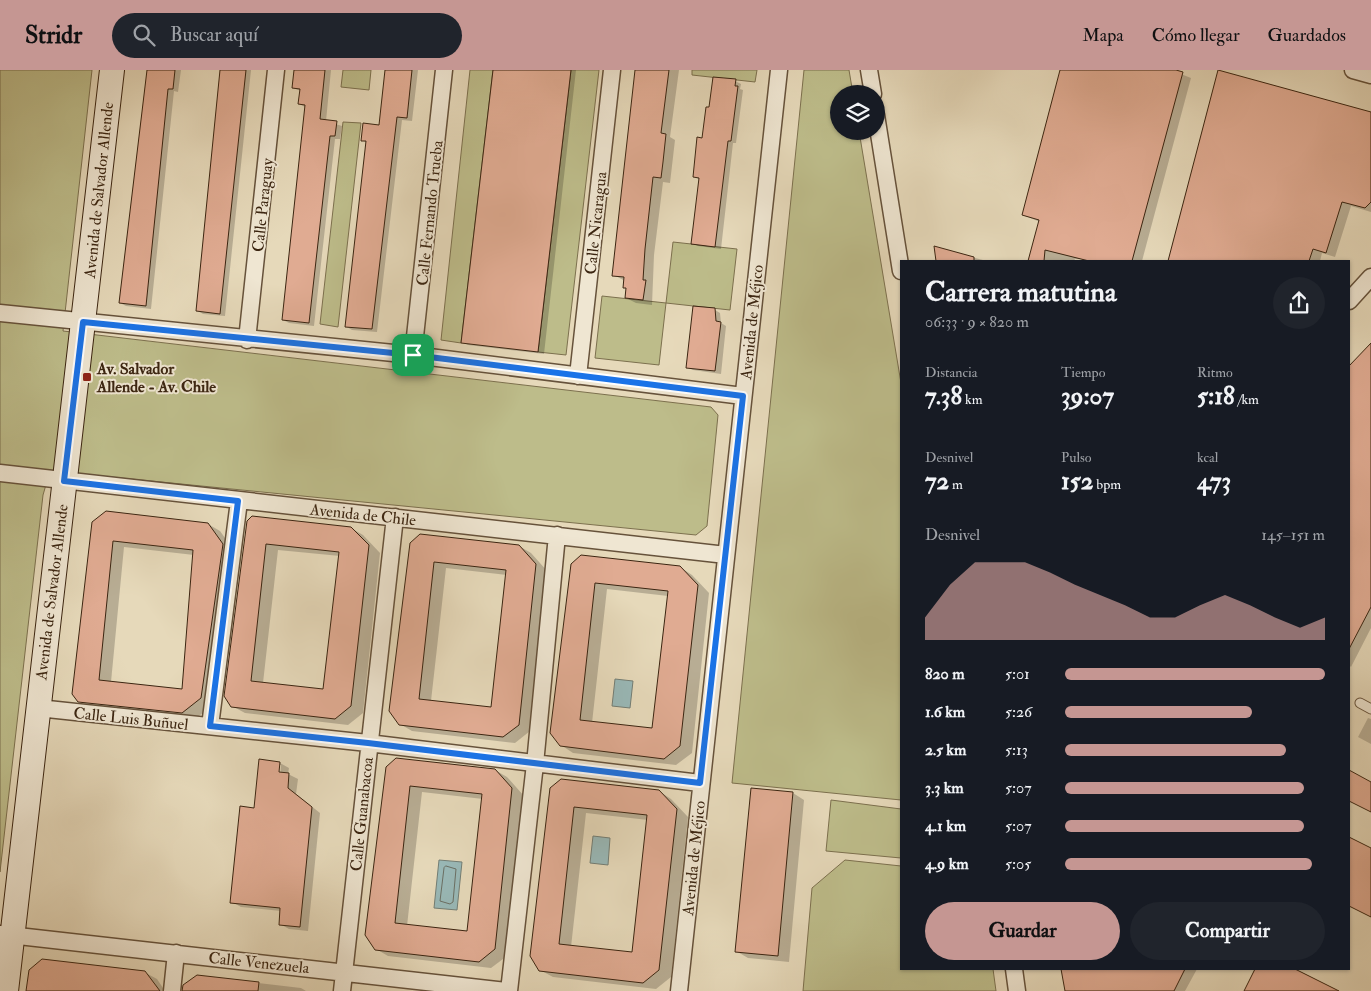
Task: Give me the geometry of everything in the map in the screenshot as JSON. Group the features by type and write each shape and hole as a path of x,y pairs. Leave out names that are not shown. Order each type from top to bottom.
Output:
{"street":[{"name":"Avenida de Salvador Allende","path":"6,991 6,935 38,708 112,70"},
{"name":"Calle Paraguay","path":"247,340 276,70"},
{"name":"Calle Fernando Trueba","path":"413,355 444,70"},
{"name":"Calle Nicaragua","path":"578,376 612,70"},
{"name":"Avenida de Méjico","path":"679,991 700,783 779,70"},
{"path":"869,70 872,85"},
{"path":"1353,70 1371,75"},
{"path":"880,140 900,265"},
{"path":"1350,300 1371,277"},
{"path":"0,313 247,340 413,355 743,396"},
{"name":"Avenida de Chile","path":"0,473 726,555"},
{"path":"210,726 238,501"},
{"name":"Calle Guanabacoa","path":"342,991 368,743 395,517"},
{"path":"508,991 535,764 557,535"},
{"name":"Calle Luis Buñuel","path":"38,708 368,743 700,783"},
{"name":"Calle Venezuela","path":"6,935 508,991"},
{"path":"172,991 176,953"},
{"path":"1014,970 1017,991"}],"lane":[{"path":"1360,703 1371,709"}],"shaded area":[{"path":"0,70 92,70 63,331 711,407 718,415 707,526 696,535 50,471 43,495 0,872"},
{"path":"343,70 371,70 369,90 341,87"},
{"path":"470,70 493,70 461,343 441,340"},
{"path":"571,70 599,70 566,355 538,352"},
{"path":"692,70 757,70 755,82 692,75"},
{"path":"804,70 849,70 852,85 830,85 830,140 860,140 900,377 900,800 732,783"},
{"path":"343,122 361,123 338,327 320,324"},
{"path":"673,242 737,249 730,310 666,303"},
{"path":"602,296 666,303 659,365 595,358"},
{"path":"831,800 900,809 900,858 826,851"},
{"path":"845,860 900,866 900,970 993,970 996,991 803,991 812,888"}],"water":[{"path":"615,679 633,681 630,708 612,706"},
{"path":"593,836 610,838 608,865 590,863"},
{"path":"439,860 462,862 457,910 434,908"}],"building":[{"path":"147,70 175,70 173,89 168,89 146,306 119,303"},
{"path":"220,70 246,70 220,314 196,311"},
{"path":"294,70 325,70 320,119 337,121 335,136 330,136 309,323 282,320 305,105 298,104 300,89 292,88"},
{"path":"385,70 412,70 407,118 397,117 372,329 345,327 366,141 361,141 363,123 379,125"},
{"path":"493,70 571,70 538,352 461,343"},
{"path":"635,70 669,70 661,133 666,134 663,162 661,178 653,177 645,249 643,280 646,280 643,300 625,298 626,288 623,288 624,277 612,276"},
{"path":"1060,70 1176,70 1183,72 1132,260 1085,260 1045,250 1044,260 1028,260 1039,220 1022,215"},
{"path":"1218,70 1371,112 1371,202 1365,208 1342,202 1326,253 1313,249 1309,260 1168,260"},
{"path":"713,77 736,79 735,86 738,86 731,141 728,141 715,247 691,244 699,178 693,177 697,137 702,138 706,107 709,107"},
{"path":"934,246 974,257 974,260 936,260"},
{"path":"693,306 715,308 716,321 721,322 715,371 686,368"},
{"path":"1371,343 1371,607 1350,647 1350,365"},
{"path":"106,511 208,523 223,544 201,698 182,713 78,702 72,694 92,522","holes":["113,541 193,550 182,689 99,680"]},
{"path":"252,516 351,527 369,545 351,706 335,719 231,707 224,696 247,521","holes":["266,544 339,552 323,689 251,681"]},
{"path":"420,534 519,545 536,564 519,725 503,737 399,725 389,711 410,543","holes":["434,562 506,570 491,707 419,699"]},
{"path":"581,555 680,566 698,585 680,746 664,759 560,746 550,733 571,564","holes":["595,583 668,591 652,728 580,720"]},
{"path":"396,758 495,769 512,788 495,949 479,962 375,950 365,935 386,767","holes":["410,786 482,794 467,931 395,923"]},
{"path":"259,759 280,762 279,772 289,773 288,788 312,807 300,927 279,925 280,908 230,903 240,806 254,808"},
{"path":"1350,771 1371,782 1371,812 1350,802"},
{"path":"561,779 659,790 677,809 659,970 643,983 539,971 530,956 550,788","holes":["574,807 647,815 632,952 559,944"]},
{"path":"751,788 793,792 778,956 735,952"},
{"path":"1350,838 1371,848 1371,917 1350,906"},
{"path":"42,959 145,971 160,991 26,991 29,970"},
{"path":"1061,970 1184,970 1174,991 1065,991"},
{"path":"1254,970 1297,970 1339,991 1244,991"},
{"path":"197,975 259,982 258,991 182,991 183,985"}],"place":[{"name":"Av. Salvador Allende - Av. Chile","path":"87,377"}],"route":[{"path":"83,322 247,340 413,355 743,396 700,783 210,726 238,501 64,481 83,322"}]}
